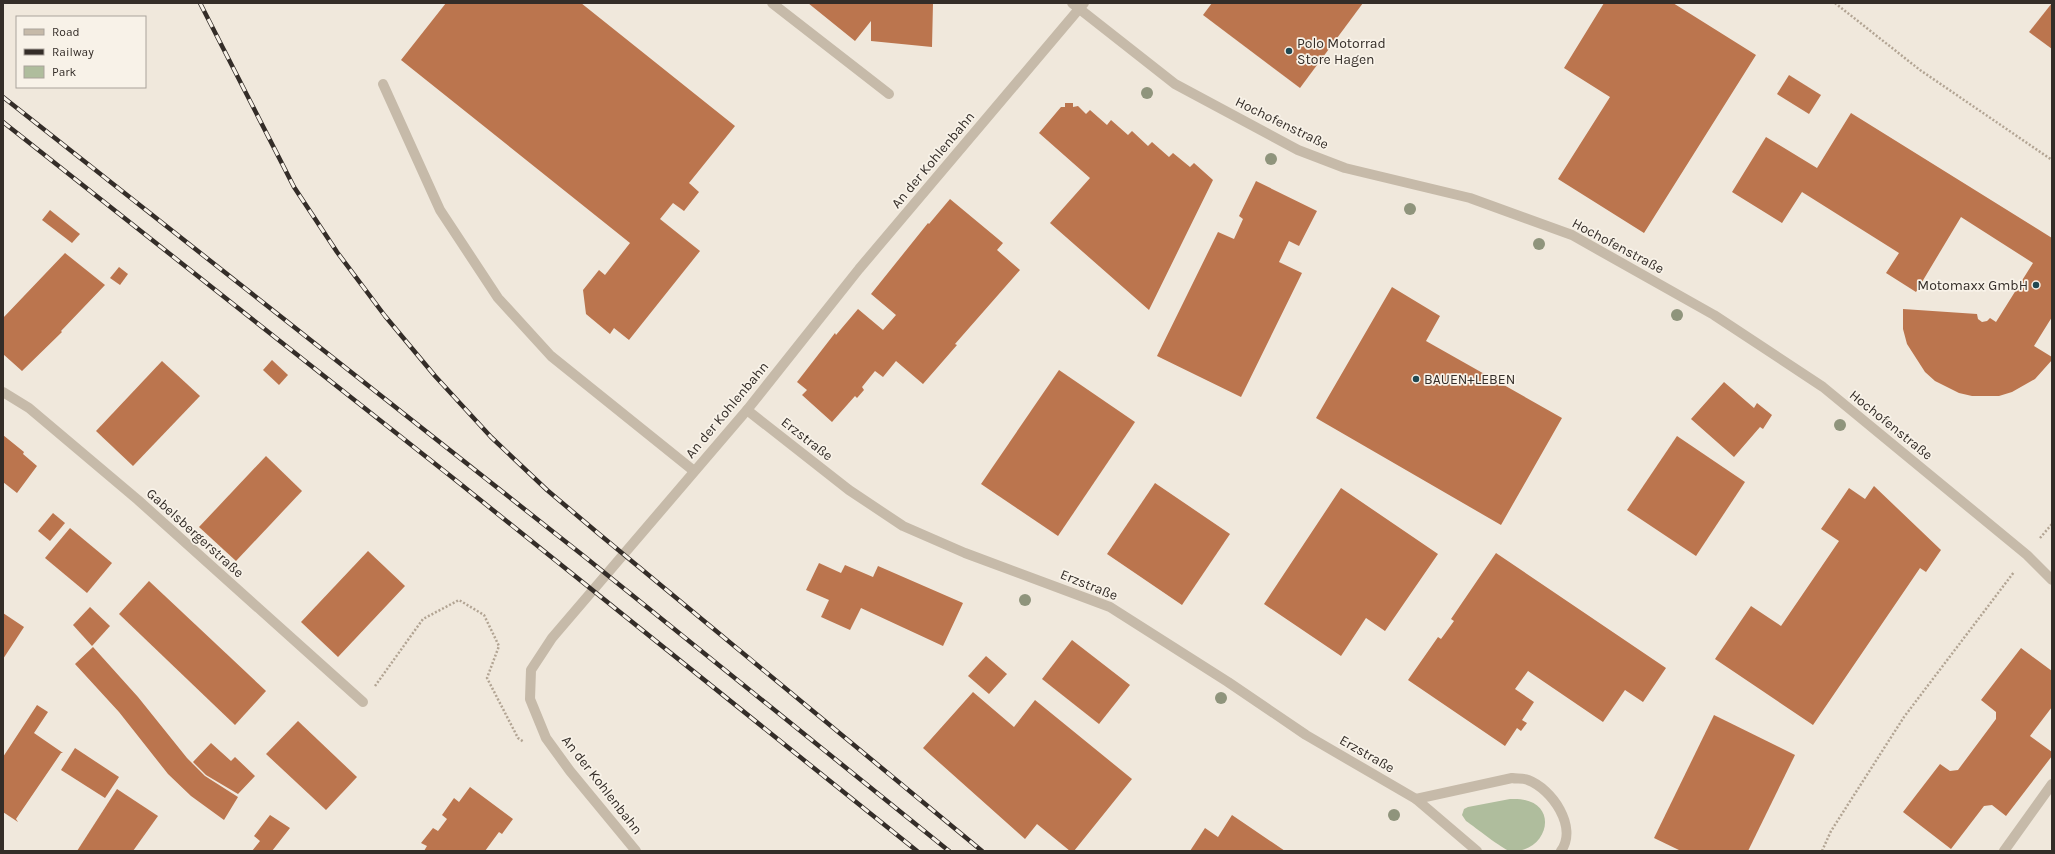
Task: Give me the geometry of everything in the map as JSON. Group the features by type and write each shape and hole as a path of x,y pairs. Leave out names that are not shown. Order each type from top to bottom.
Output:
{"street":[{"path":"772,3 889,94"},
{"name":"An der Kohlenbahn","path":"636,851 570,771 546,738 530,700 531,670 552,638 746,410 859,269 1078,5"},
{"name":"Hochofenstraße","path":"1078,5 1174,84 1298,150 1345,168 1470,198 1572,235 1714,315 1823,387 2027,555 2052,580"},
{"path":"383,84 440,210 498,298 551,356 694,471"},
{"name":"Gabelsbergerstraße","path":"3,392 29,408 138,500 363,702"},
{"name":"Erzstraße","path":"746,410 849,490 903,526 965,553 1110,607 1228,682 1306,735 1416,800 1477,851"},
{"path":"1416,800 1512,778 1527,780 1543,790 1556,802 1563,818 1566,833 1564,847 1561,851"},
{"path":"2004,851 2052,784"}],"path":[{"path":"1835,3 1920,70 2052,160"},
{"path":"2041,537 2052,524"},
{"path":"1822,851 1830,831 1904,717 2027,555"},
{"path":"363,702 423,619 459,600 484,615 499,646 487,678 518,738 531,746"}],"green space":[{"path":"1510,799 1527,800 1538,806 1544,815 1545,825 1542,835 1534,844 1524,850 1510,851 1506,849 1466,821 1462,815 1464,809 1468,807"}],"building":[{"path":"446,3 581,3 735,126 689,183 699,192 684,211 673,203 660,219 700,251 629,340 614,328 610,334 586,314 583,290 599,270 605,275 630,243 401,60"},
{"path":"808,3 933,3 932,47 871,41 871,21 855,41"},
{"name":"Polo Motorrad Store Hagen","path":"1212,3 1363,3 1300,88 1203,15"},
{"path":"1604,3 1673,3 1756,55 1644,233 1558,179 1610,97 1564,68"},
{"path":"2052,3 2052,49 2029,32"},
{"path":"1789,75 1821,95 1809,114 1777,94"},
{"path":"1065,103 1073,103 1073,107 1078,106 1086,114 1090,110 1107,125 1111,120 1128,135 1132,131 1148,146 1152,142 1169,157 1173,153 1190,167 1194,163 1213,180 1149,310 1050,223 1090,178 1039,133 1061,107 1065,107"},
{"path":"1851,113 2052,238 2052,317 2034,346 2052,357 2052,360 2035,379 2012,392 1999,396 1972,396 1959,393 1935,381 1925,372 1907,344 1903,329 1903,309 1977,314 1978,319 1982,322 1987,321 1990,318 1996,322 2033,263 1961,217 1916,292 1886,273 1899,253 1802,192 1782,223 1732,192 1766,137 1817,168"},
{"path":"1256,181 1317,211 1299,246 1289,241 1279,262 1302,273 1241,397 1157,356 1218,232 1234,239 1243,219 1239,216"},
{"path":"950,199 1003,243 997,250 1020,270 955,344 957,345 923,384 896,361 883,377 875,371 862,387 864,390 857,398 855,396 832,422 802,395 807,390 797,382 835,333 836,335 858,309 883,330 896,315 871,294 928,223 929,224"},
{"path":"50,210 80,234 72,243 42,220"},
{"path":"65,253 105,285 61,331 62,332 22,371 3,354 3,318"},
{"path":"119,267 128,274 120,285 110,278"},
{"name":"BAUEN+LEBEN","path":"1392,287 1440,316 1426,341 1562,418 1501,525 1316,418"},
{"path":"272,360 288,375 279,385 263,370"},
{"path":"162,361 200,396 133,466 96,431"},
{"path":"1059,370 1135,422 1058,536 981,484"},
{"path":"1724,382 1754,408 1757,403 1772,415 1763,429 1760,427 1734,457 1691,419"},
{"path":"3,435 24,452 23,454 37,466 17,493 3,482"},
{"path":"1677,436 1745,482 1696,556 1627,510"},
{"path":"266,456 302,491 236,561 199,527"},
{"path":"1155,483 1230,534 1182,605 1107,554"},
{"path":"1874,486 1941,550 1926,572 1920,568 1813,725 1715,659 1751,606 1781,626 1839,541 1821,529 1849,488 1865,499"},
{"path":"1341,488 1438,554 1385,631 1366,618 1341,656 1264,604"},
{"path":"53,513 65,523 50,541 38,531"},
{"path":"70,528 112,563 87,593 45,558"},
{"path":"368,551 405,586 338,657 301,622"},
{"path":"1496,553 1666,668 1643,702 1625,690 1603,722 1528,671 1515,689 1534,702 1522,720 1527,723 1521,731 1517,728 1505,746 1408,680 1438,637 1441,639 1454,621 1451,619"},
{"path":"819,563 841,573 845,565 873,577 878,566 963,603 943,646 861,608 850,630 821,617 829,600 806,590"},
{"path":"149,581 266,691 235,725 119,614"},
{"path":"90,607 110,626 92,646 73,625"},
{"path":"3,613 24,627 3,659"},
{"path":"1072,640 1130,685 1099,724 1042,679"},
{"path":"93,647 138,697 187,758 205,776 238,797 224,820 191,796 168,774 119,712 75,664"},
{"path":"2021,648 2052,671 2052,707 2030,736 2052,752 2052,756 2006,816 1992,805 1984,806 1951,849 1903,812 1940,764 1950,771 1958,770 1996,719 1996,712 1981,700"},
{"path":"986,656 1007,674 989,694 968,676"},
{"path":"973,692 1014,727 1035,700 1132,779 1074,851 1070,851 1037,824 1025,839 923,748"},
{"path":"37,705 48,712 34,733 63,753 61,753 16,819 18,822 3,812 3,757"},
{"path":"1714,715 1795,755 1748,851 1681,851 1654,838"},
{"path":"298,721 357,777 326,810 266,754"},
{"path":"211,743 231,761 235,757 255,776 238,794 206,775 193,762"},
{"path":"75,748 119,777 105,798 61,770"},
{"path":"470,787 513,819 502,834 499,832 485,851 424,851 427,846 421,843 433,828 438,831 447,819 442,815 454,798 459,802"},
{"path":"117,789 158,816 133,851 77,851"},
{"path":"270,815 290,828 272,851 252,851 260,841 254,836"},
{"path":"1232,815 1285,851 1190,851 1205,828 1218,837"}],"railway":[{"path":"200,3 294,187 337,252 385,316 435,376 491,437 547,490 599,534 982,851"},
{"path":"3,97 585,557 949,851"},
{"path":"3,122 453,478 917,851"}],"place":[{"name":"Polo Motorrad Store Hagen","path":"1289,51"},
{"name":"Motomaxx GmbH","path":"2036,285"},
{"name":"BAUEN+LEBEN","path":"1416,379"}]}
